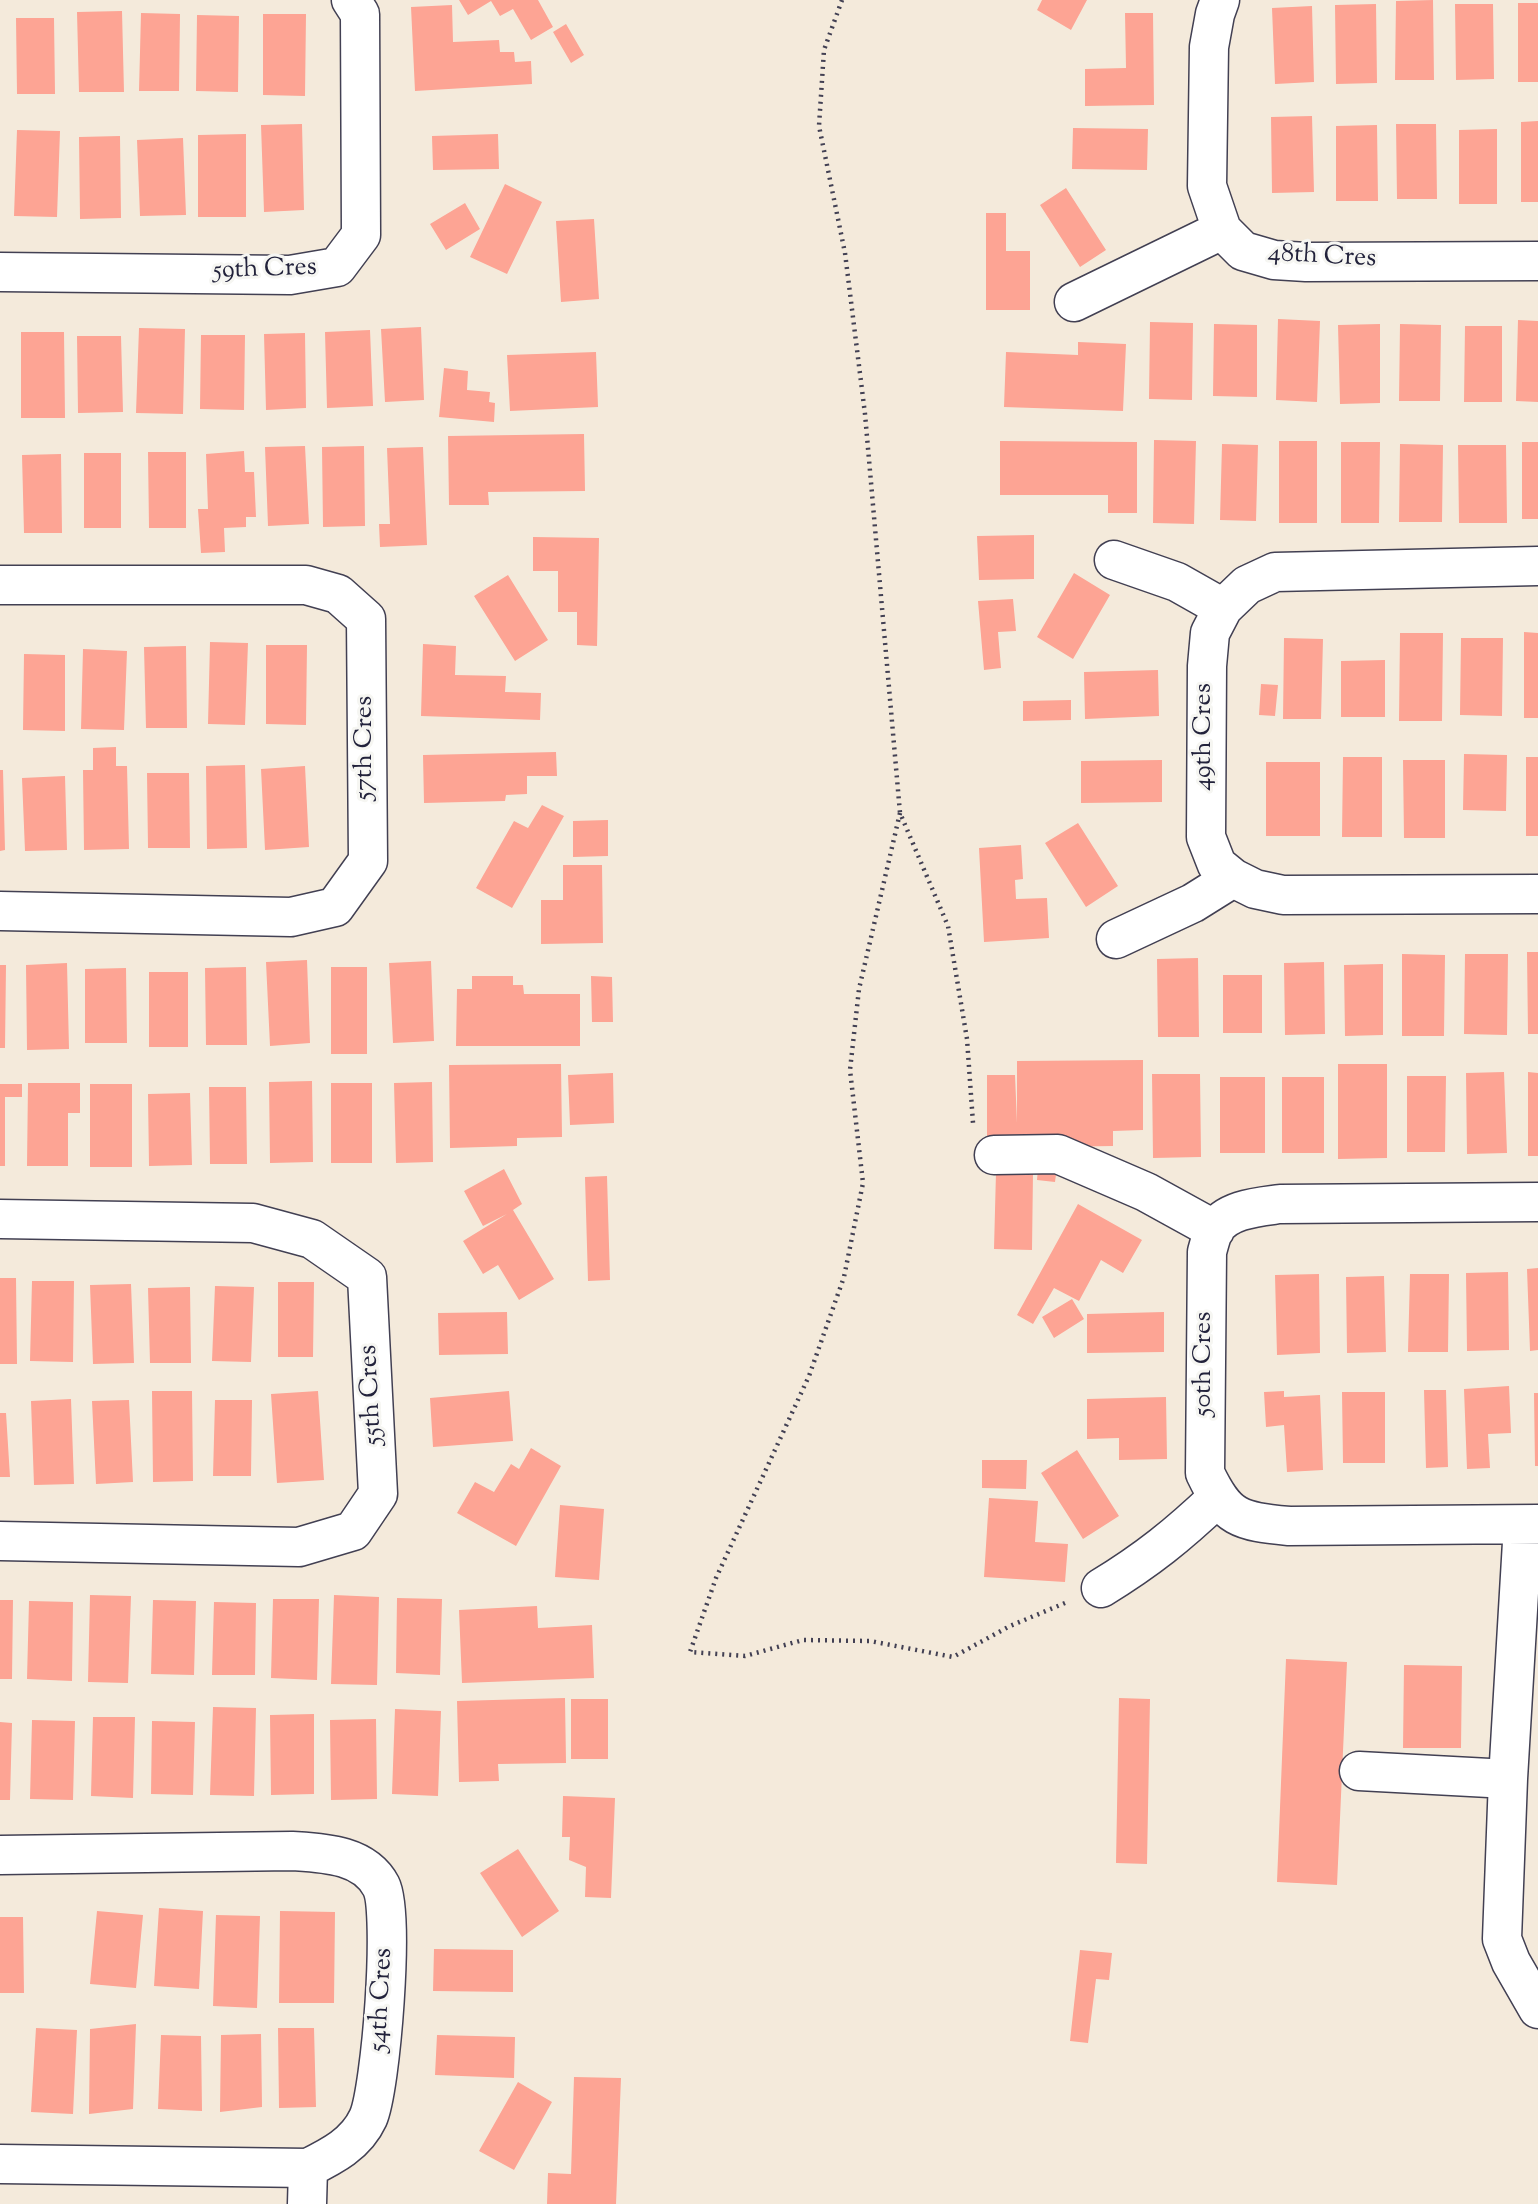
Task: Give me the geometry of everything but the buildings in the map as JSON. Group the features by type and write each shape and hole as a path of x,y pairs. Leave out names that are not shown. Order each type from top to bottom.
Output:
{"street":[{"name":"59th Cres","path":"0,272 290,275 337,267 361,235 359,14 351,0"},
{"path":"1074,302 1222,230 1207,186 1209,47 1220,0"},
{"name":"48th Cres","path":"1222,230 1243,250 1275,260 1538,261"},
{"path":"1114,560 1177,582 1223,608"},
{"name":"49th Cres","path":"1538,566 1275,572 1247,585 1223,608 1210,633 1207,666 1206,837 1217,865 1233,878 1255,889 1283,895 1538,894"},
{"name":"57th Cres","path":"0,585 306,585 338,594 366,619 368,861 335,907 291,917 0,911"},
{"path":"1116,939 1193,903 1233,878"},
{"path":"994,1155 1058,1154 1146,1192 1215,1230 1229,1217 1250,1208 1280,1204 1538,1202"},
{"name":"55th Cres","path":"0,1219 253,1223 312,1239 367,1277 378,1494 353,1531 299,1547 0,1541"},
{"name":"50th Cres","path":"1215,1230 1207,1252 1205,1473 1217,1498"},
{"path":"1101,1588 1172,1540 1217,1498 1232,1513 1256,1523 1289,1526 1530,1525 1508,1779 1503,1940 1511,1962 1538,2009"},
{"path":"1359,1771 1508,1779"},
{"name":"54th Cres","path":"0,1855 292,1851 326,1854 361,1864 381,1887 387,1922 377,2081 368,2119 344,2150 307,2186 0,2164"}],"path":[{"path":"842,0 824,50 819,126 845,253 865,414 900,813 948,926 967,1038 975,1149 994,1155"},
{"path":"900,813 859,989 850,1070 863,1183 844,1277 809,1376 716,1578 690,1652 745,1656 803,1640 870,1641 953,1657 1010,1626 1101,1588"}]}
